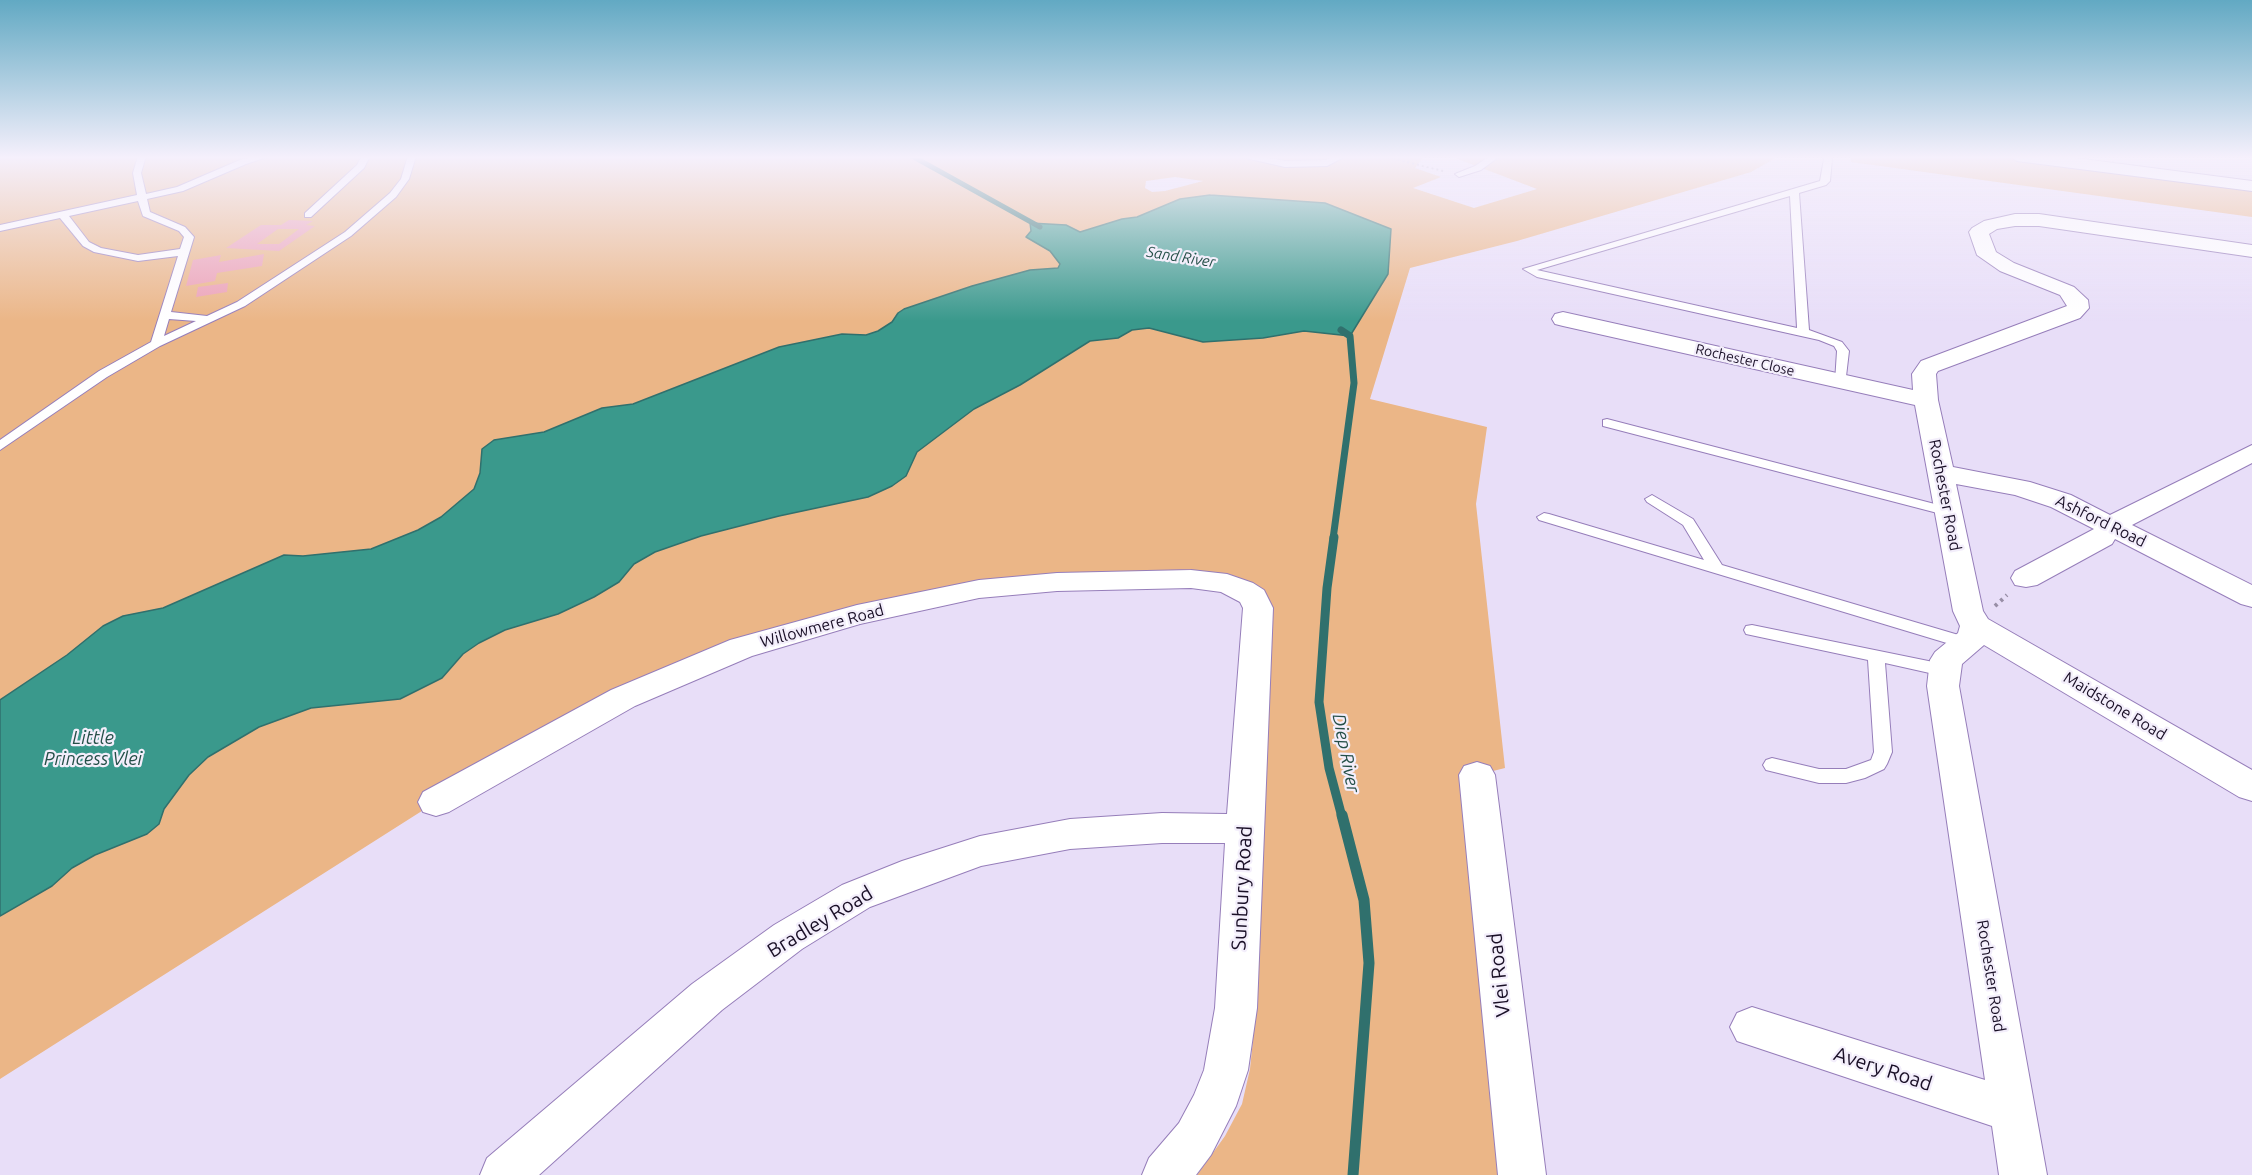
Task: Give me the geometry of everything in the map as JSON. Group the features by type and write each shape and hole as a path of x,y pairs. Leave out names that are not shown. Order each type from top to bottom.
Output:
{"street":[{"name":"Rochester Road","path":"1971,635 1923,380 1929,366 2072,313 2079,305 2067,291 2007,267 1988,255 1980,232 1990,225 2015,220 2039,220 2252,251"},
{"name":"Rochester Close","path":"1563,319 1926,400"},
{"path":"2026,578 2103,538 2111,525 2248,458"},
{"name":"Ashford Road","path":"1941,473 2038,493 2072,505 2252,597"},
{"name":"Willowmere Road","path":"436,802 623,698 741,648 857,615 979,589 1057,582 1191,579 1227,583 1242,590"},
{"name":"Sunbury Road","path":"1166,1175 1195,1139 1213,1106 1226,1070 1236,1008 1244,829 1258,608 1253,597 1242,590"},
{"path":"1943,669 1946,660 1971,635"},
{"name":"Maidstone Road","path":"1971,635 2009,644 2252,787"},
{"name":"Rochester Road","path":"1943,669 1943,686 2023,1175"},
{"name":"Vlei Road","path":"1477,775 1522,1175"},
{"name":"Bradley Road","path":"504,1175 707,997 788,937 856,896 916,872 980,851 1070,834 1162,828 1244,829"},
{"name":"Avery Road","path":"1752,1027 2013,1111"}],"lane":[{"path":"0,228 87,211"},
{"path":"145,211 146,214 186,231 189,240 183,252 156,344"},
{"path":"308,215 313,211"},
{"path":"0,446 103,374 156,344 210,320 283,277 357,227 375,211"},
{"path":"1724,211 1528,269 1537,274 1803,331 1838,344 1843,351 1841,382"},
{"path":"1795,211 1803,331"},
{"path":"64,216 86,244 98,250 138,258 183,252"},
{"path":"164,315 210,320"},
{"path":"1608,423 1949,512"},
{"path":"1652,499 1688,522 1716,568"},
{"path":"1544,518 1716,568 1971,635"},
{"path":"1752,630 1943,669"},
{"path":"1772,765 1819,776 1846,776 1865,771 1878,764 1883,752 1876,656"}],"path":[{"path":"2009,644 1991,610 2026,578"}],"shaded area":[{"path":"0,211 1619,211 1517,241 1410,268 1370,399 1487,427 1476,504 1505,768 1477,775 1522,1175 1197,1175 1225,1136 1242,1104 1250,1069 1253,1040 1265,712 1258,608 1227,583 979,589 741,648 436,802 0,1079"},
{"path":"2207,211 2252,211 2252,217"}],"water":[{"name":"Little Princess Vlei","path":"1152,211 1345,211 1391,229 1388,274 1350,336 1304,331 1263,338 1203,342 1149,328 1132,330 1118,338 1090,341 1020,385 974,409 917,452 906,476 892,486 868,497 701,536 655,552 634,564 619,582 594,597 558,614 505,630 479,643 463,654 442,678 400,699 311,708 259,727 208,757 189,775 164,809 159,824 147,834 95,855 72,868 52,886 0,916 0,700 67,655 103,626 123,616 163,608 284,555 303,556 371,549 418,530 441,517 474,489 480,473 482,449 494,440 544,432 602,408 633,404 779,347 842,334 866,335 892,322 904,309 972,286 1030,270 1058,268 1060,264 1050,251 1026,237 1031,231 1030,223 1066,225 1080,232 1122,219 1137,217"}],"building":[{"path":"289,220 313,221 306,225 315,226 279,251 226,248 261,225 281,225","holes":["278,229 299,229 279,244 257,244"]},
{"path":"264,254 262,266 217,273 215,281 186,286 193,260 221,255 219,262"},
{"path":"228,283 227,292 196,297 198,287"}],"waterway":[{"name":"Sand River","path":"1011,211 1040,227"},
{"name":"Diep River","path":"1333,539 1354,383 1350,336 1341,330"},
{"name":"Diep River","path":"1334,537 1327,588 1319,702 1329,768 1342,817"},
{"name":"Diep River","path":"1342,815 1364,900 1369,963 1353,1175"}]}
